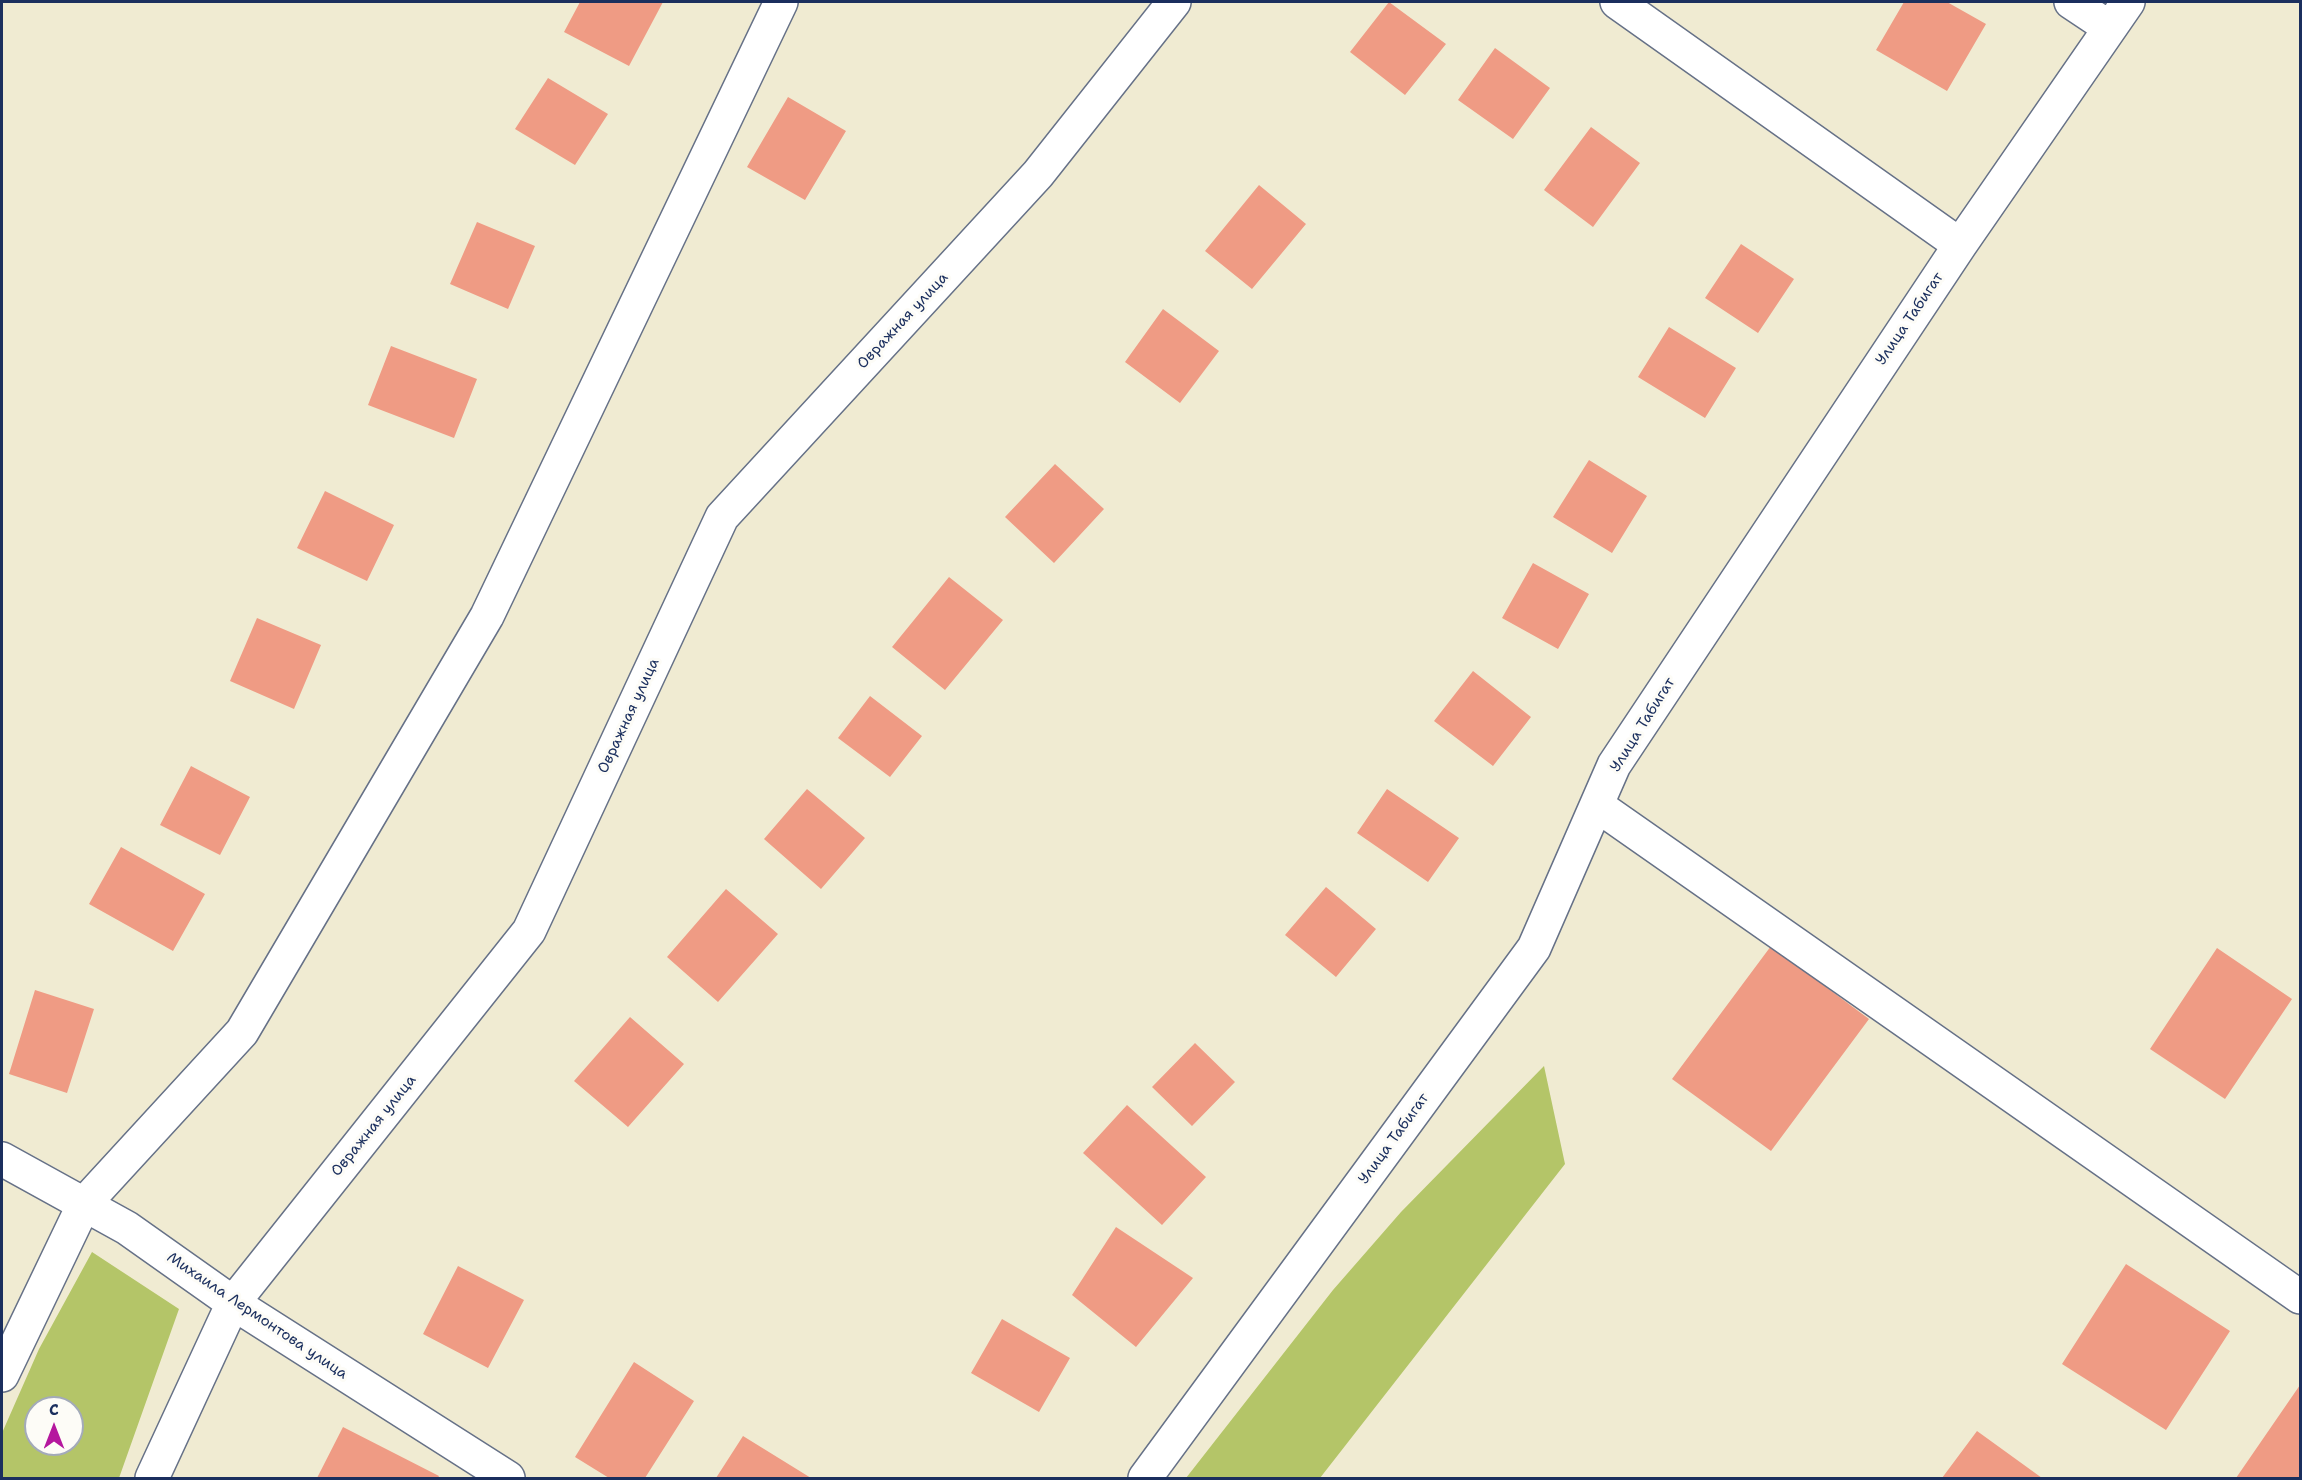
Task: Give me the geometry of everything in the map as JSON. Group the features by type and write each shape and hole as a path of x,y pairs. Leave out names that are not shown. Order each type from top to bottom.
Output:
{"street":[{"path":"2,1375 84,1204 242,1032 487,616 781,2"},
{"name":"Овражная улица","path":"152,1479 233,1303 529,931 722,517 1038,174 1174,2"},
{"path":"1617,2 1960,245"},
{"path":"2071,2 2119,15"},
{"name":"Улица Табигат","path":"1145,1479 1534,948 1614,765 1960,245 2119,15"},
{"path":"1598,806 2301,1297"},
{"name":"Михаила Лермонтова улица","path":"2,1159 127,1228 233,1303 508,1479"}],"green space":[{"path":"1544,1066 1565,1164 1320,1478 1186,1478 1333,1290 1401,1212"},
{"path":"92,1252 179,1309 119,1478 2,1478 2,1433 39,1349"}],"building":[{"path":"580,2 663,2 629,66 564,32"},
{"path":"1389,2 1446,44 1405,95 1350,52"},
{"path":"1904,2 1947,2 1986,24 1947,91 1876,50"},
{"path":"1495,48 1550,88 1513,139 1458,100"},
{"path":"548,78 608,114 575,165 515,129"},
{"path":"788,97 846,131 805,200 747,167"},
{"path":"1591,127 1640,163 1593,227 1544,190"},
{"path":"1259,185 1306,224 1252,289 1205,251"},
{"path":"477,222 535,246 508,309 450,284"},
{"path":"1741,244 1794,279 1758,333 1705,298"},
{"path":"1163,309 1219,351 1180,403 1125,362"},
{"path":"1669,327 1736,368 1705,418 1638,377"},
{"path":"391,346 477,379 454,438 368,405"},
{"path":"1589,460 1647,496 1612,553 1553,517"},
{"path":"1055,464 1104,509 1054,563 1005,517"},
{"path":"325,491 394,525 367,581 297,548"},
{"path":"1533,563 1589,594 1558,649 1502,618"},
{"path":"949,577 1003,620 945,690 892,647"},
{"path":"257,618 321,645 294,709 230,681"},
{"path":"1473,671 1531,717 1493,766 1434,721"},
{"path":"870,696 922,736 890,777 838,738"},
{"path":"191,766 250,797 220,855 160,825"},
{"path":"807,789 865,838 821,889 764,839"},
{"path":"1387,789 1459,838 1428,882 1357,833"},
{"path":"121,847 205,894 173,951 89,904"},
{"path":"1326,887 1376,929 1336,977 1285,935"},
{"path":"726,889 778,934 718,1002 667,957"},
{"path":"1771,946 1869,1019 1771,1151 1672,1079"},
{"path":"2217,948 2292,999 2225,1099 2150,1049"},
{"path":"35,990 94,1009 67,1093 9,1074"},
{"path":"630,1017 684,1064 628,1127 574,1081"},
{"path":"1195,1043 1235,1082 1192,1126 1152,1087"},
{"path":"1127,1105 1206,1177 1162,1225 1083,1153"},
{"path":"1116,1227 1193,1278 1136,1347 1072,1295"},
{"path":"2126,1264 2230,1331 2166,1430 2062,1364"},
{"path":"458,1266 524,1300 488,1368 423,1334"},
{"path":"1002,1319 1070,1358 1039,1412 971,1373"},
{"path":"634,1362 694,1401 645,1478 609,1478 575,1457"},
{"path":"2300,1385 2300,1478 2236,1478"},
{"path":"343,1427 439,1476 438,1478 317,1478"},
{"path":"1977,1431 2042,1478 1942,1478"},
{"path":"743,1436 811,1478 716,1478"}]}
